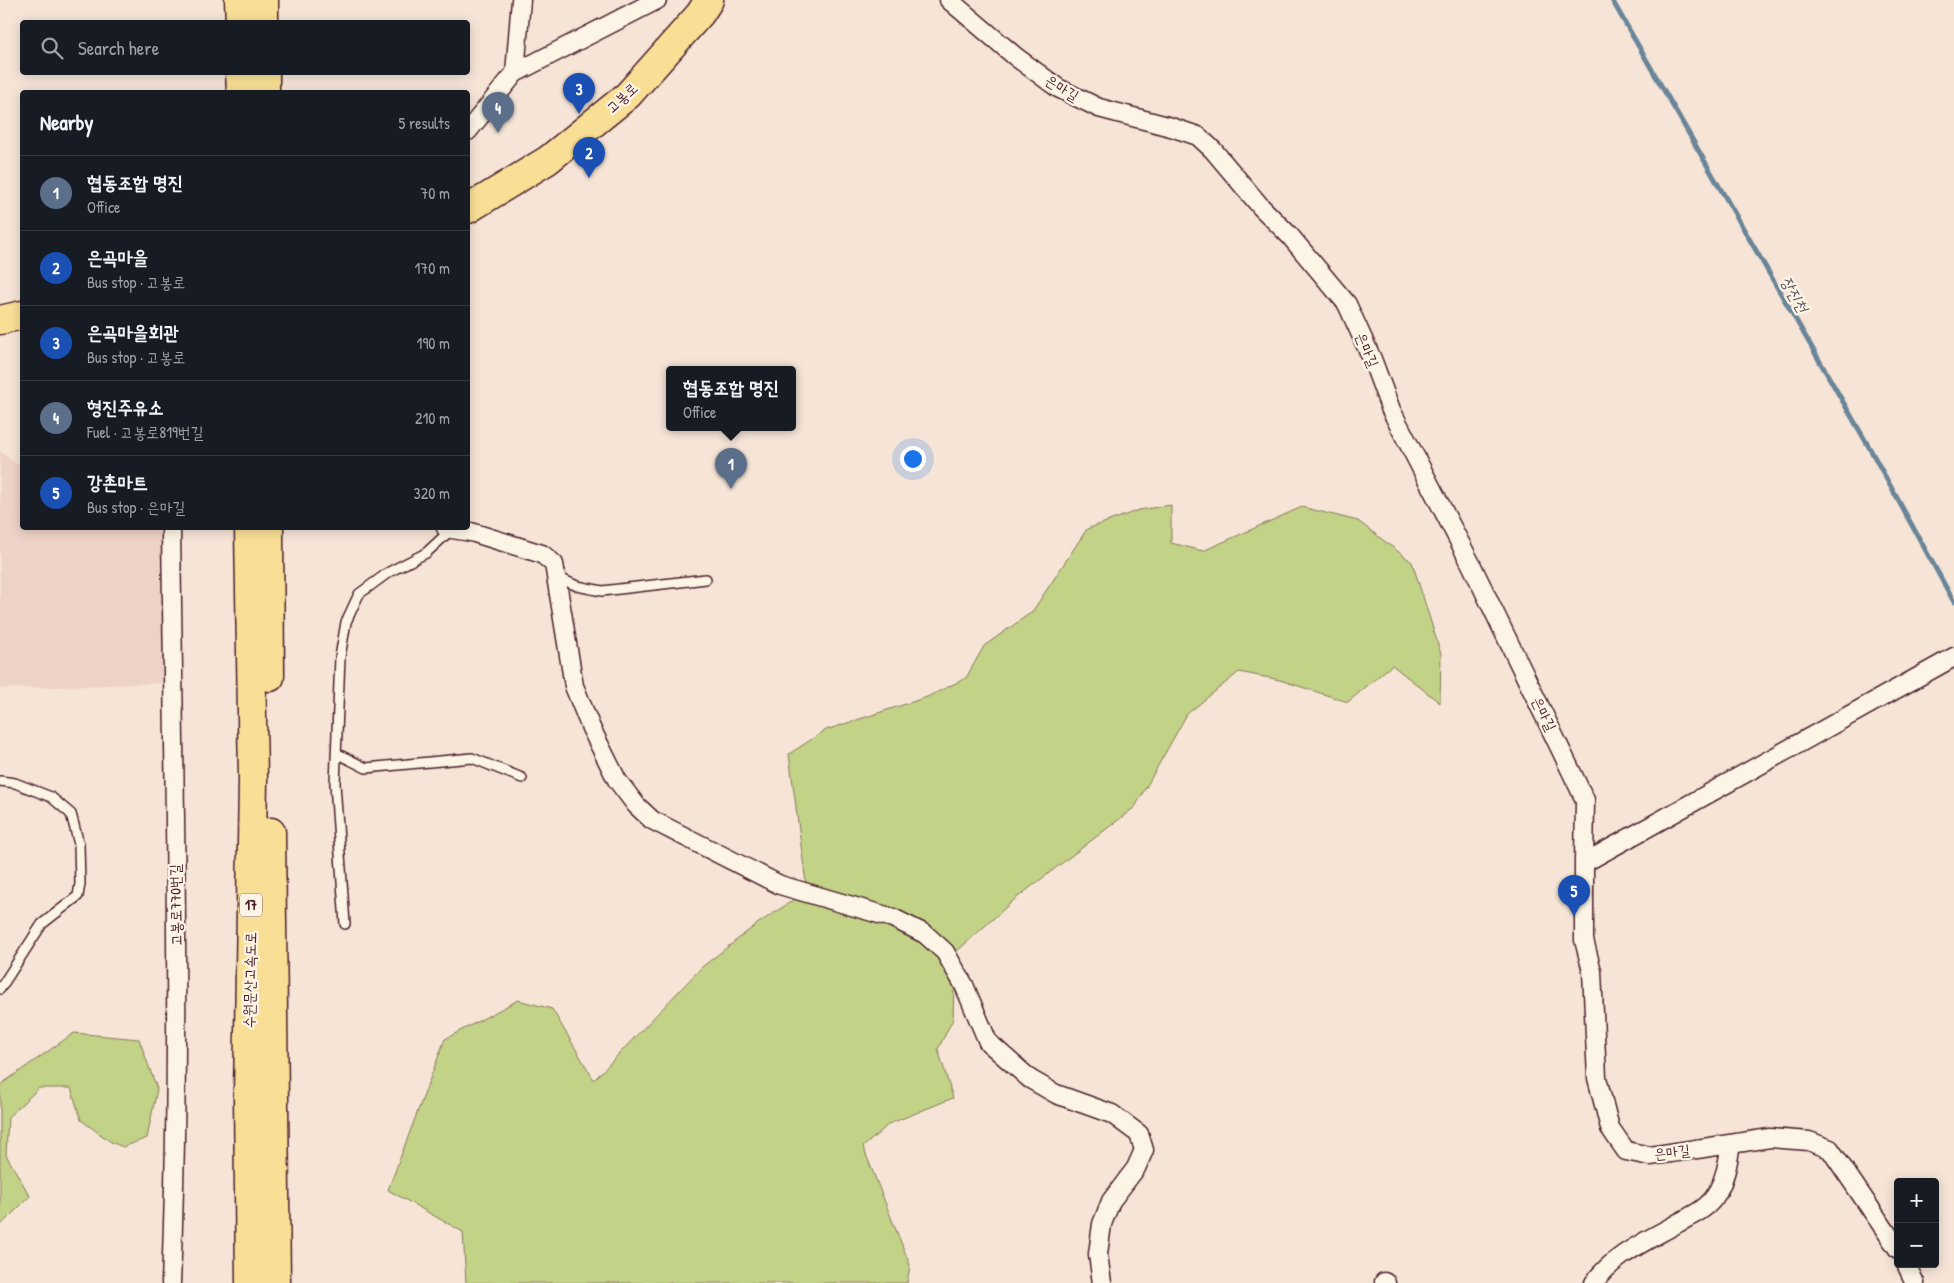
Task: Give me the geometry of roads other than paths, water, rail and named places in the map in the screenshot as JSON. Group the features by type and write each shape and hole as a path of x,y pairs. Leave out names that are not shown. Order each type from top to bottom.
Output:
{"main road":[{"path":"239,0 240,20"},
{"path":"264,0 264,20"},
{"name":"고봉로","path":"470,208 548,160 628,95 700,14 709,0"},
{"path":"240,75 241,90"},
{"path":"265,75 265,90"},
{"path":"0,320 20,315"},
{"name":"수원문산고속도로","path":"248,530 253,780 248,1096 250,1283"},
{"name":"수원문산고속도로","path":"269,530 276,1283"}],"street":[{"path":"515,73 521,0"},
{"path":"470,129 515,73 657,0"},
{"name":"은마길","path":"949,0 1016,57 1058,88 1099,108 1198,136 1213,150 1261,207 1290,236 1347,304 1372,360 1391,410 1471,564 1585,800 1584,940 1592,971 1597,1078 1610,1128 1626,1151 1650,1156 1770,1138 1808,1141 1830,1149 1894,1243"},
{"name":"고봉로770번길","path":"171,530 177,963 171,1283"},
{"path":"460,530 542,554 554,564 574,686 591,728 617,780 636,805 652,820 780,885 892,918 925,934 945,952 964,984 988,1042 1030,1079 1056,1094 1112,1114 1139,1134 1144,1150 1136,1168 1111,1202 1102,1224 1098,1254 1102,1283"},
{"path":"1584,863 1954,657"},
{"path":"1594,1283 1602,1270 1632,1249 1702,1210 1717,1194 1726,1174 1731,1144"},
{"path":"1908,1268 1915,1283"}],"lane":[{"path":"345,924 335,784 340,657 346,622 360,594 389,572 426,553 447,530"},
{"path":"556,577 577,586 602,592 706,579"},
{"path":"336,753 366,768 472,758 522,778"},
{"path":"0,781 15,783 52,797 71,814 79,844 80,884 78,896 42,924 0,989"}],"waterway":[{"name":"장진천","path":"1612,0 1869,447 1954,602"}],"place":[{"name":"은곡마을회관","path":"579,114"},
{"name":"형진주유소","path":"498,133"},
{"name":"은곡마을","path":"589,178"},
{"name":"협동조합 명진","path":"731,489"},
{"name":"강촌마트","path":"1574,916"}]}
